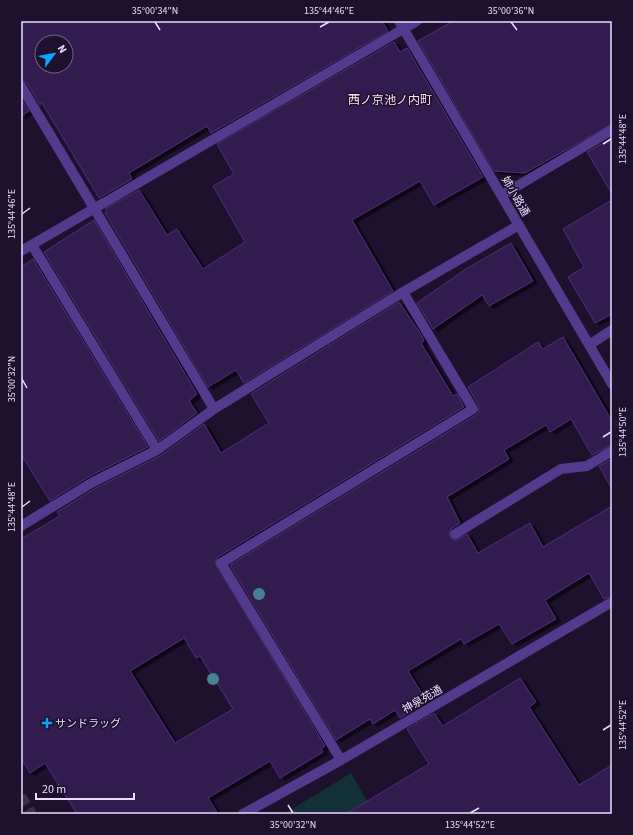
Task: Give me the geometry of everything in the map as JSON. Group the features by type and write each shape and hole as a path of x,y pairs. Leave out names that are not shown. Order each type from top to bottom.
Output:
{"street":[{"path":"21,251 95,209 401,25 417,21"},
{"name":"姉小路通","path":"401,25 612,384"},
{"path":"21,86 214,409"},
{"path":"502,195 612,130"},
{"path":"21,526 93,482 157,450 214,409 403,292 519,225"},
{"path":"32,245 157,450"},
{"path":"341,760 221,563 473,409 403,292"},
{"path":"589,345 612,330"},
{"path":"455,534 561,469 587,466 612,451"},
{"name":"神泉苑通","path":"244,814 341,760 612,602"}],"shaded area":[{"path":"351,773 375,814 284,814"}],"building":[{"path":"21,21 382,21 388,31 211,133 207,126 129,173 132,179 99,198 42,103 40,105 27,83 21,80"},
{"path":"453,21 612,21 612,124 525,173 494,171 418,41"},
{"path":"394,42 400,52 407,48 483,177 434,205 420,181 352,220 393,291 244,383 236,370 208,387 105,213 107,212 105,209 139,190 167,235 177,229 203,269 245,242 213,186 234,174 217,144"},
{"path":"21,99 29,111 21,116"},
{"path":"612,138 612,194 587,152"},
{"path":"612,200 612,314 595,323 568,277 584,267 563,229"},
{"path":"94,220 197,394 189,401 197,413 159,441 44,252"},
{"path":"511,243 533,281 489,306 482,295 433,329 417,303 466,269"},
{"path":"33,259 148,447 90,476 50,501 21,454 21,267"},
{"path":"399,302 422,336 424,341 421,343 453,396 457,394 464,407 218,557 215,563 325,746 321,749 323,752 280,778 270,761 208,798 218,814 77,814 45,763 30,773 21,758 21,539 60,516 57,512 96,488 160,456 204,424 221,453 269,423 251,394","holes":["184,638 196,658 200,656 233,709 175,743 130,671"]},
{"path":"563,337 612,421 612,445 592,455 571,419 550,432 546,425 504,450 509,459 447,497 460,523 451,529 449,535 455,540 467,534 478,553 530,523 543,547 612,506 612,596 604,599 589,573 545,600 556,619 512,644 499,624 464,644 461,639 408,671 427,702 400,718 395,710 373,724 370,719 336,740 230,565 476,415 479,412 479,406 468,387 538,342 543,349"},
{"path":"612,459 612,489 599,466"},
{"path":"520,678 536,702 529,707 579,785 612,765 612,814 346,814 429,764 407,729 434,713 443,726"}],"tunnel":[{"path":"21,796 32,814"}],"place":[{"name":"サンドラッグ","path":"47,723"}],"district":[{"name":"西ノ京池ノ内町","path":"390,100"}]}
